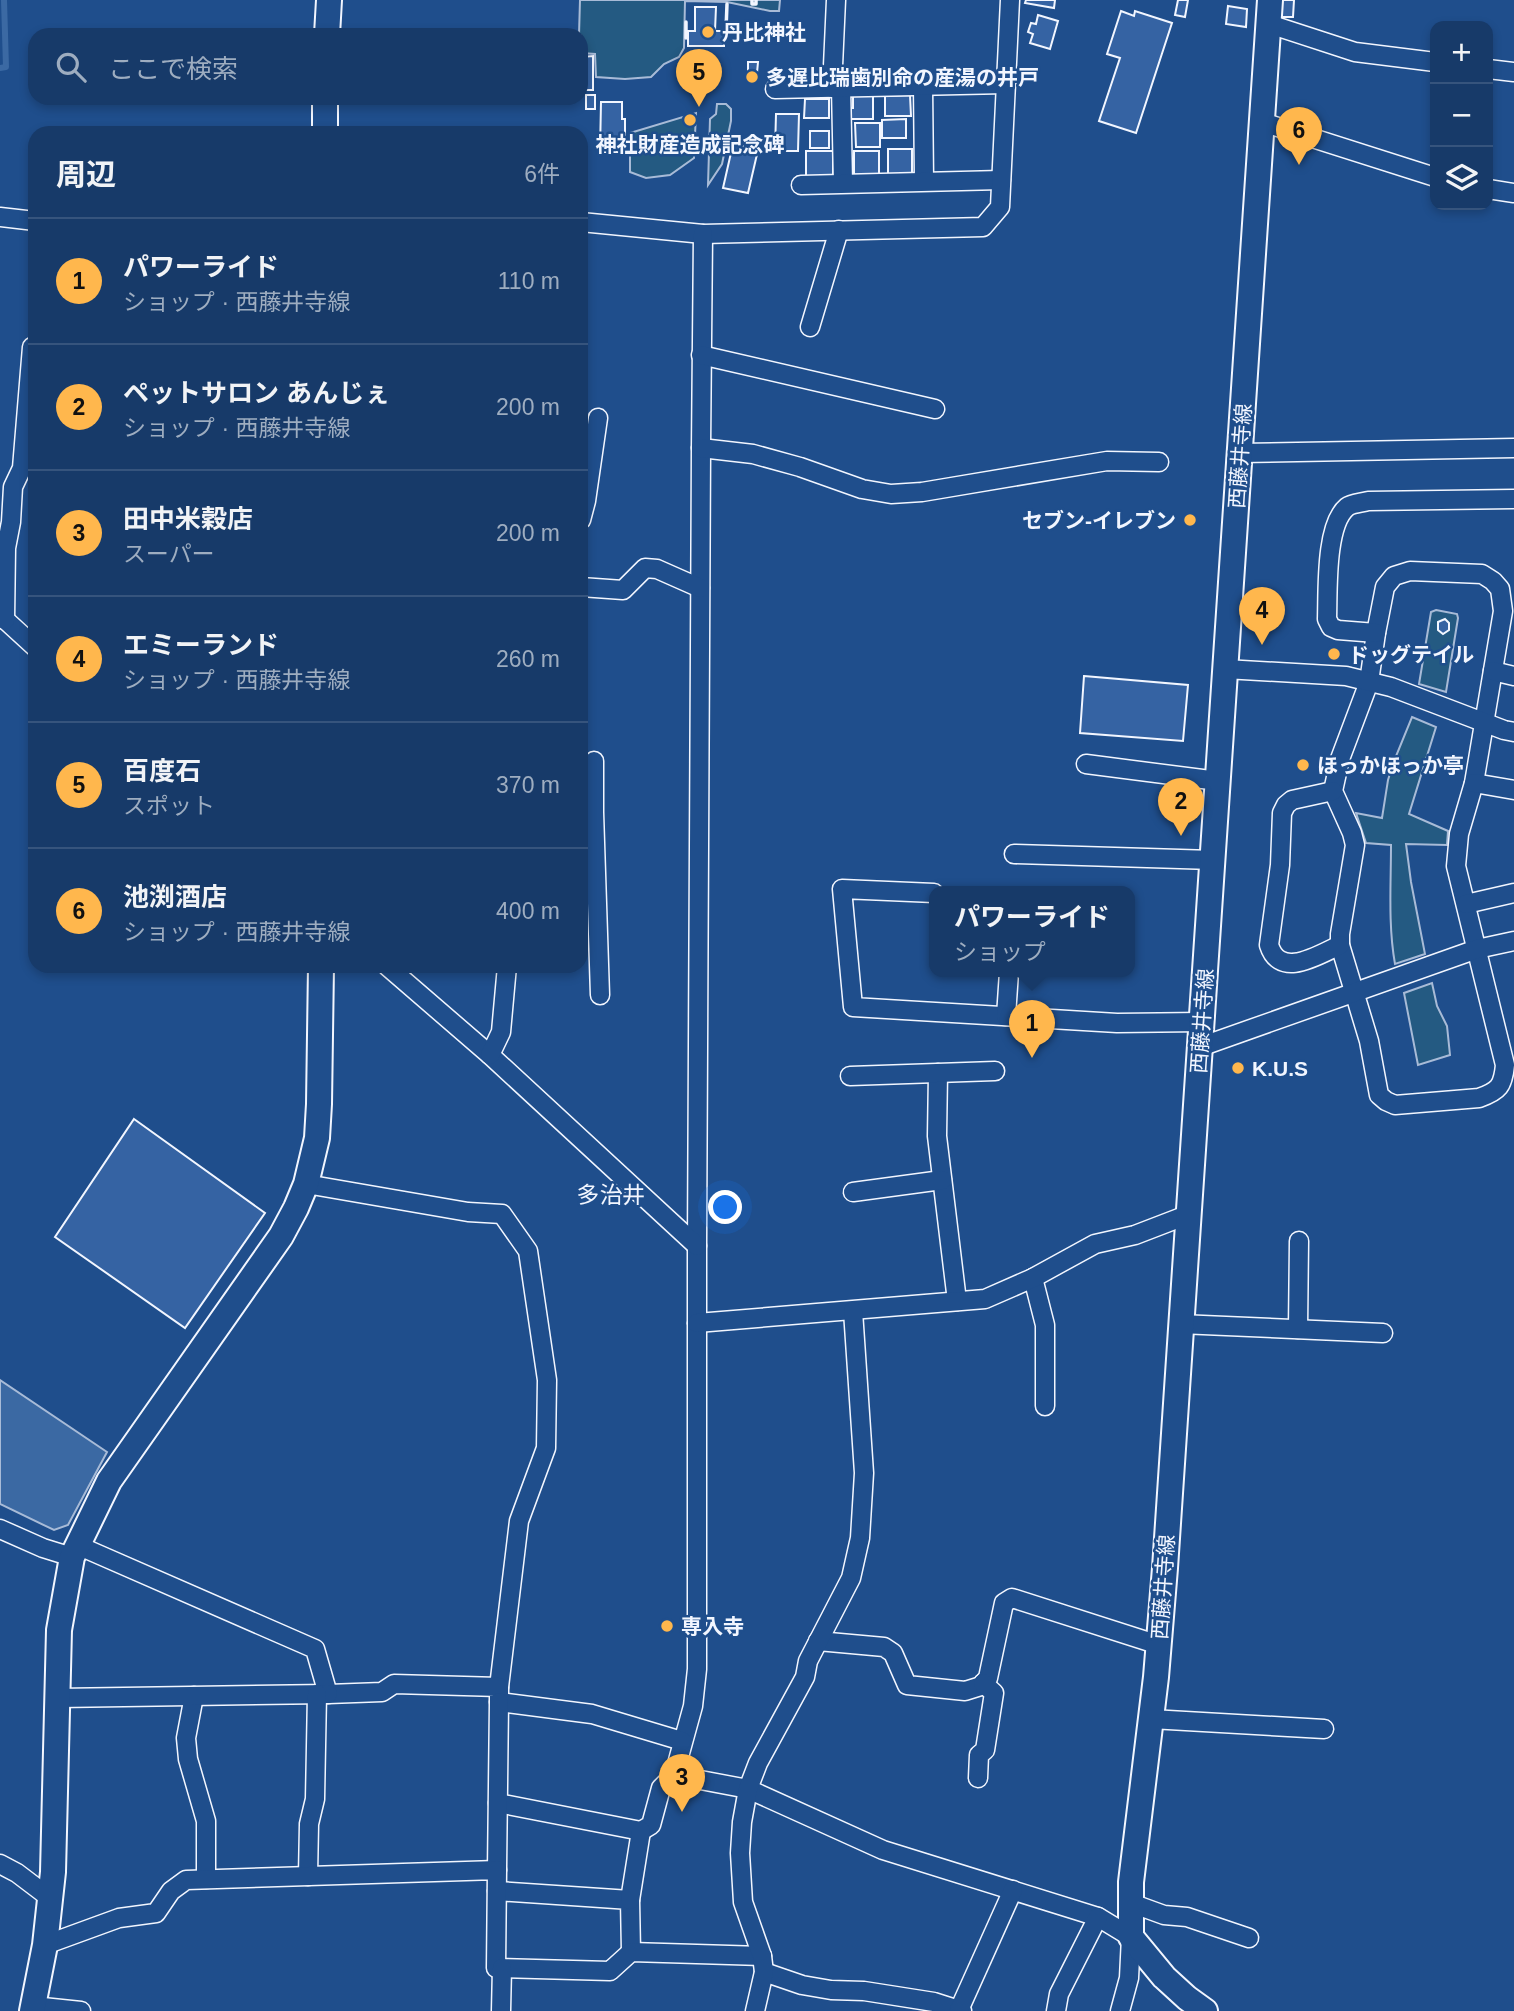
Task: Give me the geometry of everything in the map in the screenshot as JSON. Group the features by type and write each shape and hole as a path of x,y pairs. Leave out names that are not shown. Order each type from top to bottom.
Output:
{"main road":[{"path":"327,28 329,0"},
{"name":"西藤井寺線","path":"1131,1937 1131,1882 1159,1645 1268,6"},
{"path":"325,126 326,105"},
{"path":"33,2008 46,1945 53,1872 60,1630 75,1551 109,1482 281,1236 296,1208 312,1166 318,1127 321,973"},
{"path":"1131,1937 1164,1977 1205,2011"}],"street":[{"path":"836,0 837,88 843,183"},
{"path":"588,223 703,234 983,227 1000,207 1010,0"},
{"path":"1268,6 1354,52 1430,61"},
{"path":"1493,70 1514,72"},
{"path":"775,89 1006,84"},
{"path":"923,86 924,181"},
{"path":"1262,122 1430,175"},
{"path":"801,185 1001,180"},
{"path":"1493,190 1514,193"},
{"path":"0,217 28,220"},
{"path":"810,327 839,230"},
{"path":"498,1803 641,1831 651,1825 661,1788 674,1775 693,1706 697,1669 703,234"},
{"path":"701,355 935,409"},
{"path":"588,451 598,418"},
{"path":"701,448 753,454 862,489 891,494 922,492 1107,461 1159,462"},
{"path":"1240,453 1514,448"},
{"path":"28,466 13,487 12,522 6,548 3,617 28,640"},
{"path":"1376,634 1338,630 1331,627 1327,619 1331,536 1336,520 1348,506 1368,501 1514,499"},
{"path":"588,587 624,590 645,568 657,569 700,588"},
{"path":"1409,571 1482,574 1500,589 1503,611 1474,783 1457,842 1456,866 1505,1065 1504,1079 1499,1088 1479,1098 1395,1105 1379,1095 1369,1041 1340,945 1355,845 1333,791 1340,759 1369,682 1376,634 1385,587 1394,576 1409,571"},
{"path":"1225,669 1346,676 1391,687 1514,732"},
{"path":"1493,671 1514,676"},
{"path":"588,805 594,761"},
{"path":"1086,764 1218,780"},
{"path":"1474,783 1514,790"},
{"path":"1333,791 1292,800 1286,804 1282,813 1280,864 1269,945 1272,954 1289,964 1298,963 1340,945"},
{"path":"588,826 600,995"},
{"path":"1014,855 1213,860"},
{"path":"929,893 842,889 853,1007 1117,1023 1202,1022"},
{"path":"1466,904 1514,893"},
{"path":"1200,1047 1477,949 1514,941"},
{"path":"395,973 490,1055 697,1246"},
{"path":"490,1055 501,1032 507,973"},
{"path":"1006,1016 1009,977"},
{"path":"850,1076 995,1071"},
{"path":"938,1073 937,1136 957,1301"},
{"path":"853,1192 942,1180"},
{"path":"306,1184 468,1212 502,1214 528,1251 547,1380 546,1448 519,1521 499,1695 496,1968 610,1971 631,1952 763,1964 802,1985 891,1995 934,2002 960,2010 1013,1891"},
{"path":"697,1323 985,1299 1033,1278 1096,1244 1135,1235 1187,1215"},
{"path":"1298,1329 1299,1241"},
{"path":"1033,1278 1045,1325 1045,1406"},
{"path":"755,2011 763,1964 743,1902 740,1853 742,1822 748,1789 758,1763 805,1677 808,1661 851,1578 860,1538 864,1473 853,1311"},
{"path":"1180,1324 1383,1333"},
{"path":"0,1529 43,1548 75,1551 315,1649 322,1694 315,1799 309,1824 308,1876"},
{"path":"818,1641 884,1647 893,1653 907,1685 965,1691 981,1686 988,1678 1004,1603 1012,1598 1159,1645"},
{"path":"978,1778 979,1755 985,1751 994,1693 983,1683"},
{"path":"58,1698 382,1692 394,1684 499,1695 592,1714 682,1741"},
{"path":"194,1696 186,1738 188,1759 206,1821 206,1879"},
{"path":"1151,1719 1324,1729"},
{"path":"674,1775 748,1789 883,1850 1097,1917 1131,1937 1129,1978 1120,2011"},
{"path":"631,1952 629,1900 641,1831"},
{"path":"0,1864 17,1872 50,1898"},
{"path":"46,1945 119,1918 156,1913 171,1891 186,1880 497,1870"},
{"path":"497,1891 629,1900"},
{"path":"1131,1903 1164,1914 1187,1917 1249,1938"},
{"path":"1056,2011 1059,1994 1097,1917"},
{"path":"501,2011 502,1968"},
{"path":"33,2008 81,2011"}],"shaded area":[{"path":"580,0 780,0 779,11 727,2 685,1 684,48 679,57 664,64 651,77 596,77 595,54 588,54 588,28 579,28"},
{"path":"717,104 726,104 731,109 731,121 722,164 708,185 710,119 716,114"},
{"path":"696,113 694,158 670,175 646,178 630,172 630,133"},
{"path":"1436,610 1457,614 1458,618 1446,692 1419,684 1431,612"},
{"path":"1412,717 1436,727 1409,814 1448,831 1447,845 1406,844 1425,954 1395,964 1391,920 1391,845 1366,843 1356,813 1382,818 1388,780"},
{"path":"1432,983 1437,1006 1447,1026 1450,1055 1418,1065 1404,993"},
{"path":"0,1380 107,1452 68,1525 54,1530 0,1504"}],"building":[{"path":"1026,0 1055,0 1054,8 1025,3"},
{"path":"1178,0 1188,0 1185,17 1175,15"},
{"path":"1280,0 1294,0 1293,17 1280,17"},
{"path":"1228,6 1247,9 1246,27 1226,24"},
{"path":"695,7 716,7 715,31 724,31 724,46 688,46 688,31 695,31"},
{"path":"1121,11 1134,16 1135,11 1172,23 1136,133 1099,121 1120,58 1107,54"},
{"path":"1038,15 1058,21 1050,49 1030,43 1033,34 1028,32 1031,23 1036,24"},
{"path":"588,56 593,56 593,90 588,90"},
{"path":"748,62 758,62 757,73 748,73"},
{"path":"588,95 595,95 595,109 586,109"},
{"path":"910,95 911,116 885,116 885,96"},
{"path":"853,96 873,96 873,119 850,119 849,108 853,108"},
{"path":"805,99 829,99 829,118 804,118"},
{"path":"601,102 622,102 625,135 621,135 621,152 600,152"},
{"path":"776,114 799,114 798,151 775,151"},
{"path":"906,119 906,138 882,138 882,120"},
{"path":"855,123 880,123 880,147 856,147"},
{"path":"810,131 829,131 829,148 810,148"},
{"path":"733,144 758,150 748,193 723,188"},
{"path":"888,149 912,149 912,174 888,174"},
{"path":"806,151 833,151 833,176 806,176"},
{"path":"854,151 879,151 879,176 854,176"},
{"path":"1445,619 1449,623 1449,630 1443,634 1438,630 1438,622"},
{"path":"1084,676 1188,685 1183,741 1080,733"},
{"path":"134,1119 265,1213 185,1328 55,1237"}],"waterway":[{"path":"0,68 6,67 4,0"}],"wall":[{"path":"752,0 752,4 756,4 756,0"},
{"path":"726,30 727,4"},
{"path":"686,22 686,38"}],"place":[{"name":"丹比神社","path":"708,32"},
{"name":"多遅比瑞歯別命の産湯の井戸","path":"752,77"},
{"name":"百度石","path":"699,107"},
{"name":"神社財産造成記念碑","path":"690,120"},
{"name":"池渕酒店","path":"1299,165"},
{"name":"セブン-イレブン","path":"1190,520"},
{"name":"エミーランド","path":"1262,645"},
{"name":"ドッグテイル","path":"1334,654"},
{"name":"ほっかほっか亭","path":"1303,765"},
{"name":"ペットサロン あんじぇ","path":"1181,836"},
{"name":"パワーライド","path":"1032,1058"},
{"name":"K.U.S","path":"1238,1068"},
{"name":"専入寺","path":"667,1626"},
{"name":"田中米穀店","path":"682,1812"}],"district":[{"name":"多治井","path":"611,1195"}]}
